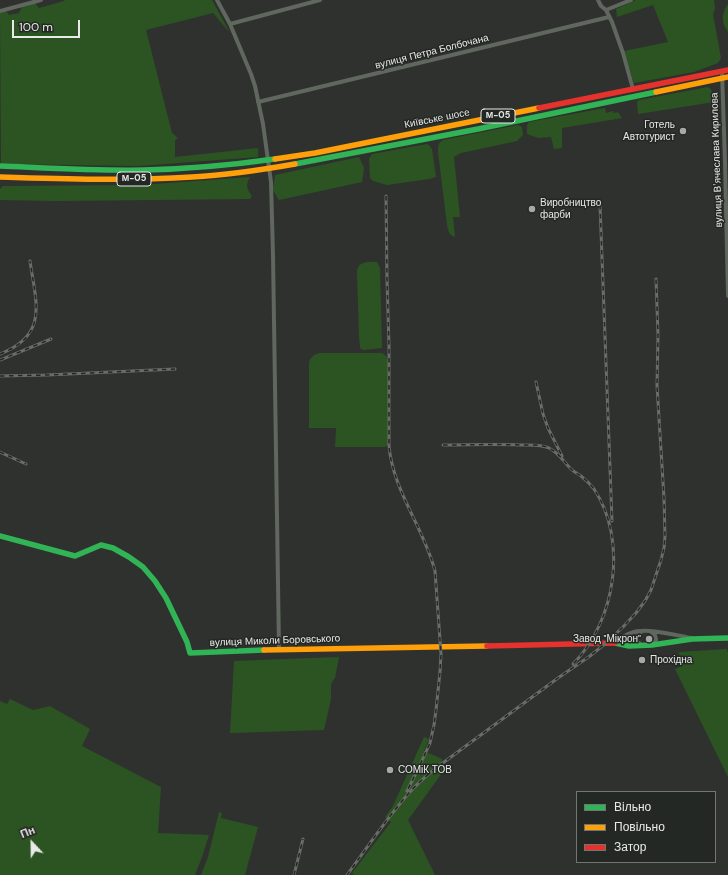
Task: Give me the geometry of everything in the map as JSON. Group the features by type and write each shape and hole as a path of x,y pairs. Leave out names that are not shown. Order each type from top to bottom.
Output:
{"main road":[{"name":"Київське шосе","path":"267,160 315,153 725,70"},
{"name":"М-05","path":"0,177 143,179 193,177 268,168 433,138 725,78"},
{"name":"М-05","path":"0,166 94,170 143,170 192,168 267,160"},
{"name":"вулиця Миколи Боровського","path":"0,536 76,556 101,545 113,548 129,557 143,567 155,581 166,598 187,642 190,653 279,649 614,643 629,646 652,645 692,639 728,638"}],"street":[{"path":"0,11 40,0"},
{"path":"217,0 230,24 252,74 263,124 271,182 279,649"},
{"path":"230,24 320,0"},
{"path":"598,0 601,6 606,10 612,22 623,53 633,89"},
{"path":"606,10 631,0"},
{"name":"вулиця Петра Болбочана","path":"258,102 610,17"},
{"name":"вулиця Вʼячеслава Кирилова","path":"725,70 725,162 728,296"},
{"path":"642,631 637,636 637,642 642,645"},
{"name":"вулиця Миколи Боровського","path":"614,643 631,633 642,631 650,631 692,639"},
{"path":"650,631 655,635 656,640 652,645"}],"green space":[{"path":"65,0 212,0 230,33 213,13 146,30 172,133 178,138 175,140 175,157 258,148 258,157 139,166 1,164 0,13 6,11 9,15 19,13 22,7 35,3 39,8"},
{"path":"636,0 714,0 715,8 713,14 721,58 718,63 694,72 634,83 624,51 668,42 653,5 617,17 616,9"},
{"path":"728,4 728,32 723,22 723,14"},
{"path":"708,87 711,89 714,102 638,114 637,102 639,100"},
{"path":"605,108 606,113 613,111 613,113 618,112 622,118 562,128 562,148 554,149 551,137 538,138 527,134 527,125 529,122"},
{"path":"518,125 522,127 523,135 517,141 461,153 454,157 460,217 453,217 454,237 449,232 447,225 438,152 439,144 443,140"},
{"path":"427,144 432,149 436,177 387,185 373,181 370,178 369,159 372,154"},
{"path":"359,157 364,168 362,182 279,200 273,190 275,175"},
{"path":"250,177 247,185 252,196 250,199 56,201 0,200 0,189 3,186 142,185"},
{"path":"377,262 380,268 382,348 363,350 360,348 359,336 357,270 361,264"},
{"path":"320,353 382,353 386,356 389,362 388,445 385,447 335,447 336,428 309,428 309,364 312,357"},
{"path":"727,649 728,777 675,669 680,667 679,652"},
{"path":"339,657 335,678 331,684 331,699 324,730 230,733 234,661"},
{"path":"10,699 33,710 50,706 90,729 82,746 161,787 158,833 209,835 195,875 0,875 0,701 7,704"},
{"path":"424,737 429,739 424,751 442,759 442,773 408,820 435,875 354,875 352,873 391,822 385,817 393,806"},
{"path":"219,812 222,813 221,818 258,827 245,875 201,875 208,857"}],"railway":[{"path":"386,196 389,345 389,446 396,478 424,540 435,571 441,654 436,710 430,743 407,791"},
{"path":"600,205 612,521"},
{"path":"0,354 16,346 26,337 33,327 36,316 36,304 30,261"},
{"path":"347,875 392,813 418,783 436,768 606,643 636,613 651,590 661,560 665,536 657,386 658,335 656,279"},
{"path":"0,360 51,339"},
{"path":"0,376 175,369"},
{"path":"536,382 543,414 548,428 562,456"},
{"path":"443,445 539,445 546,447 556,452 571,469 594,489 605,509 611,532 614,555 612,580 608,603 599,626 588,646 573,664"},
{"path":"0,452 26,464"},
{"path":"294,875 303,839"}],"traffic: fast":[{"path":"295,164 478,129 656,92"},
{"path":"0,166 90,170 144,170 177,169 275,159"},
{"path":"0,536 75,556 101,545 113,548 143,567 155,581 166,598 187,642 190,653 264,650"},
{"path":"615,643 629,646 652,645 692,639 728,638"}],"traffic: slow":[{"path":"656,92 728,77"},
{"path":"275,159 315,153 539,108"},
{"path":"0,177 96,179 168,178 231,174 295,164"},
{"path":"264,650 487,646"}],"traffic: jam":[{"path":"539,108 728,70"},
{"path":"487,646 615,643"}],"place":[{"name":"Готель Автотурист","path":"683,131"},
{"name":"Виробництво фарби","path":"532,209"},
{"name":"Завод \"Мікрон\"","path":"649,639"},
{"name":"Прохідна","path":"642,660"},
{"name":"СОМіК ТОВ","path":"390,770"}]}
